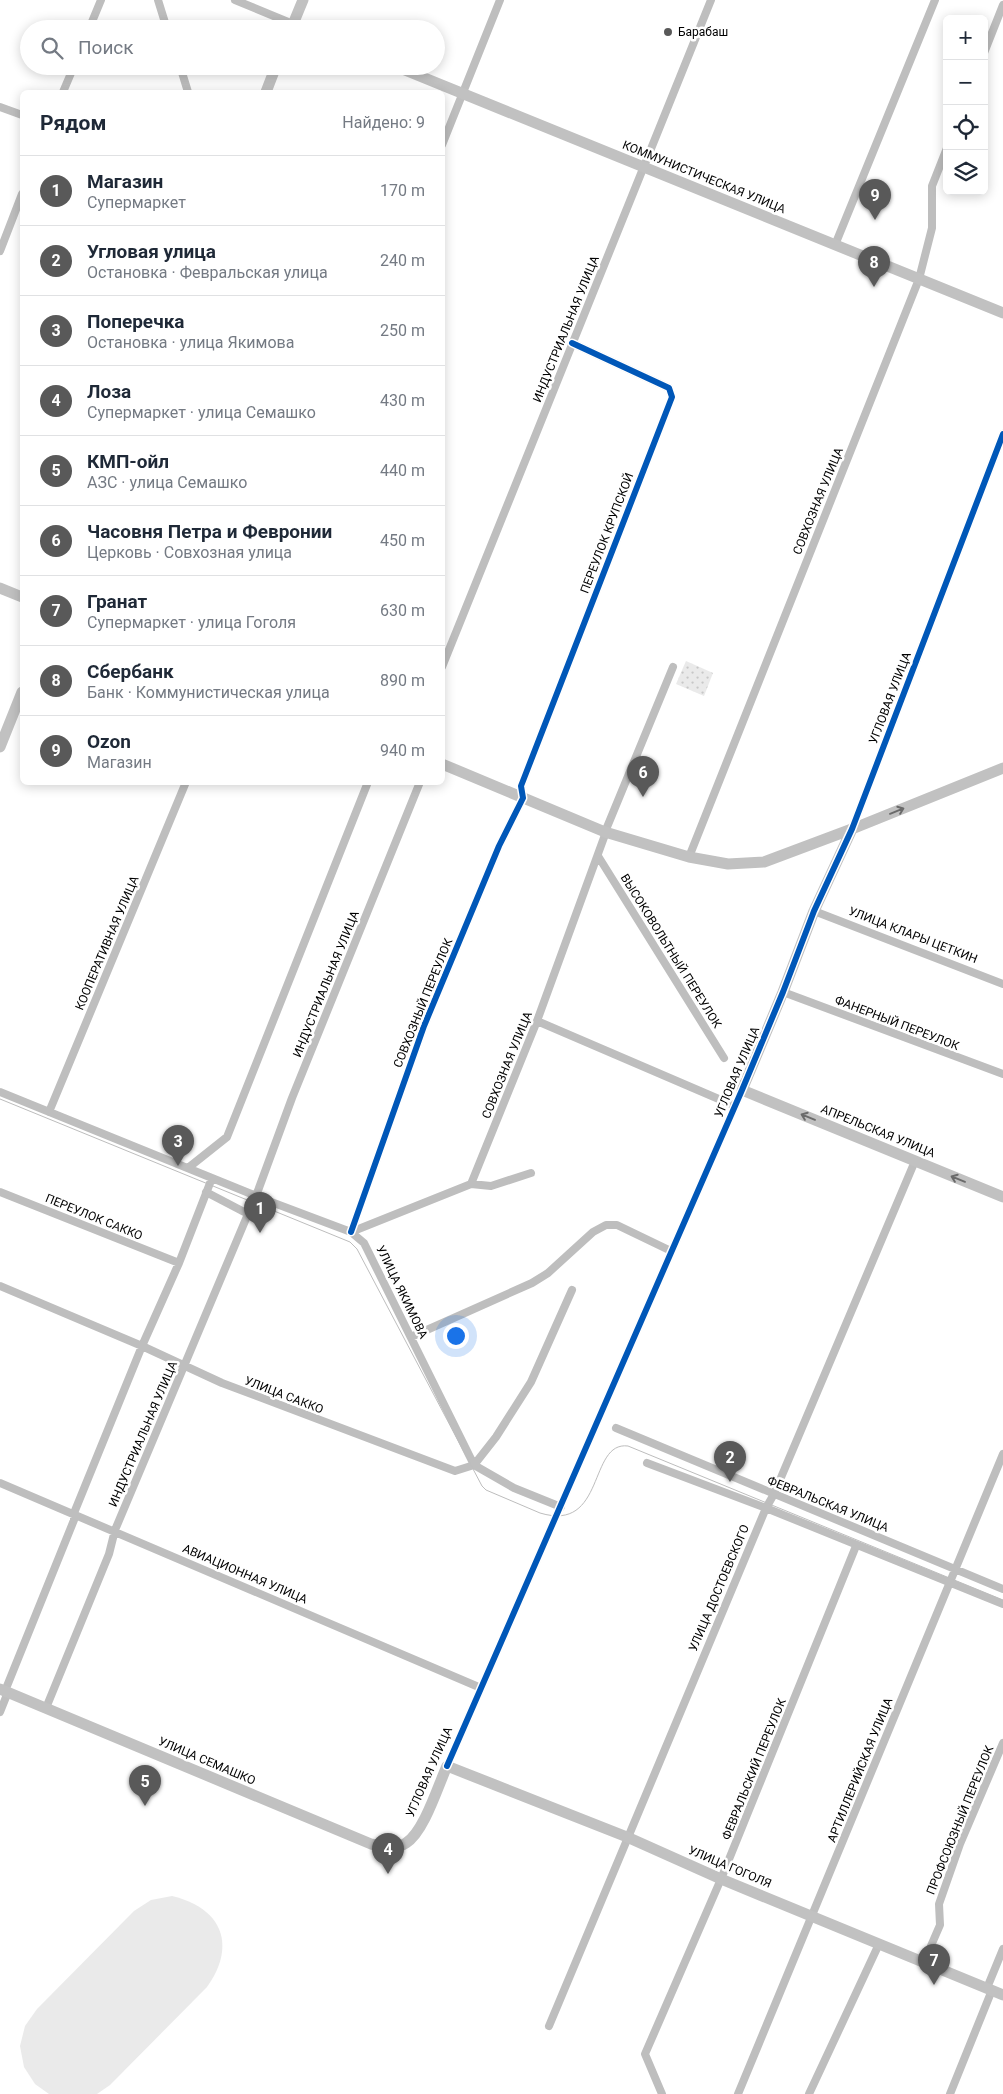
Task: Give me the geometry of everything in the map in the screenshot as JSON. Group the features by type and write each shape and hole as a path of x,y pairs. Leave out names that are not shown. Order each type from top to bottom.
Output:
{"street":[{"path":"93,20 101,0"},
{"path":"158,0 165,20"},
{"path":"235,0 280,20"},
{"path":"298,20 303,0"},
{"path":"445,138 500,0"},
{"name":"ИНДУСТРИАЛЬНАЯ УЛИЦА","path":"445,660 711,0"},
{"path":"835,244 935,0"},
{"path":"988,43 1003,5"},
{"path":"64,90 70,75"},
{"path":"183,75 187,90"},
{"path":"267,90 273,75"},
{"name":"КОММУНИСТИЧЕСКАЯ УЛИЦА","path":"418,75 1003,313"},
{"path":"0,107 20,114"},
{"name":"СОВХОЗНАЯ УЛИЦА","path":"688,857 919,279 932,228 932,186 946,150"},
{"path":"0,251 20,199"},
{"name":"ПЕРЕУЛОК КРУПСКОЙ","path":"523,798 521,786 672,397 669,388 572,343"},
{"name":"УГЛОВАЯ УЛИЦА","path":"406,1843 418,1832 742,1090 814,911 852,829 1003,434"},
{"path":"0,588 20,596"},
{"name":"СОВХОЗНАЯ УЛИЦА","path":"471,1184 536,1021 606,832 673,666"},
{"path":"0,747 20,697"},
{"path":"445,765 606,832 688,857 728,864 764,862 1003,768"},
{"name":"КООПЕРАТИВНАЯ УЛИЦА","path":"49,1112 185,785"},
{"path":"188,1168 227,1137 367,785"},
{"name":"ИНДУСТРИАЛЬНАЯ УЛИЦА","path":"256,1196 292,1098 419,785"},
{"name":"СОВХОЗНЫЙ ПЕРЕУЛОК","path":"352,1232 424,1026 499,846 523,798"},
{"name":"ВЫСОКОВОЛЬТНЫЙ ПЕРЕУЛОК","path":"598,856 724,1058"},
{"name":"УЛИЦА КЛАРЫ ЦЕТКИН","path":"814,911 1003,984"},
{"name":"ФАНЕРНЫЙ ПЕРЕУЛОК","path":"783,992 1003,1074"},
{"path":"536,1021 735,1106"},
{"name":"АПРЕЛЬСКАЯ УЛИЦА","path":"742,1090 1003,1197"},
{"name":"УЛИЦА ЯКИМОВА","path":"0,1092 256,1196 352,1232 364,1243 474,1465"},
{"name":"УЛИЦА ДОСТОЕВСКОГО","path":"549,2026 626,1837 915,1161"},
{"path":"352,1232 471,1184 491,1186 531,1173"},
{"path":"0,1712 4,1690 74,1520 74,1513 142,1346 179,1263 212,1178"},
{"name":"ПЕРЕУЛОК САККО","path":"0,1192 179,1263"},
{"name":"ИНДУСТРИАЛЬНАЯ УЛИЦА","path":"46,1708 109,1554 115,1530 248,1214 206,1192"},
{"path":"411,1337 532,1283 548,1273 593,1232 606,1225 617,1225 671,1251"},
{"name":"УЛИЦА САККО","path":"0,1286 259,1397 445,1469 455,1471 474,1465"},
{"path":"561,1508 514,1488 474,1465 496,1437 531,1382 572,1290"},
{"name":"ФЕВРАЛЬСКАЯ УЛИЦА","path":"616,1428 1003,1589"},
{"name":"АРТИЛЛЕРИЙСКАЯ УЛИЦА","path":"738,2094 813,1917 954,1569 1003,1454"},
{"path":"648,1464 766,1508 1003,1604"},
{"name":"АВИАЦИОННАЯ УЛИЦА","path":"0,1483 115,1530 481,1688"},
{"name":"ФЕВРАЛЬСКИЙ ПЕРЕУЛОК","path":"662,2094 646,2054 722,1879 856,1546"},
{"name":"УЛИЦА СЕМАШКО","path":"4,1690 371,1844 391,1848 406,1843"},
{"name":"ПРОФСОЮЗНЫЙ ПЕРЕУЛОК","path":"924,1962 940,1925 939,1904 960,1844 1003,1743"},
{"name":"УЛИЦА ГОГОЛЯ","path":"447,1766 626,1837 813,1917 1003,1994"},
{"path":"809,2094 879,1944"},
{"path":"950,2094 1003,1949"}],"shaded area":[{"path":"686,661 713,673 704,696 676,684"},
{"path":"172,1896 203,1909 213,1919 219,1930 222,1943 221,1957 216,1972 207,1987 110,2085 97,2094 49,2094 35,2084 24,2067 20,2046 25,2026 37,2009 134,1911 151,1900"}],"tram line":[{"path":"0,1099 350,1242 357,1249 482,1486 486,1490 540,1513 561,1516 576,1510 586,1499 607,1457 615,1448 628,1446 1003,1600"}],"cycle path":[{"path":"351,1232 424,1026 499,846 523,798 521,786 672,397 669,388 572,343"},
{"path":"447,1766 742,1090 814,911 852,829 1003,434"}],"place":[{"name":"Барабаш","path":"668,32"},
{"name":"Ozon","path":"875,220"},
{"name":"Сбербанк","path":"874,287"},
{"name":"Часовня Петра и Февронии","path":"643,797"},
{"name":"Поперечка","path":"178,1166"},
{"name":"Магазин","path":"260,1233"},
{"name":"Угловая улица","path":"730,1482"},
{"name":"КМП-ойл","path":"145,1806"},
{"name":"Лоза","path":"388,1874"},
{"name":"Гранат","path":"934,1985"}]}
